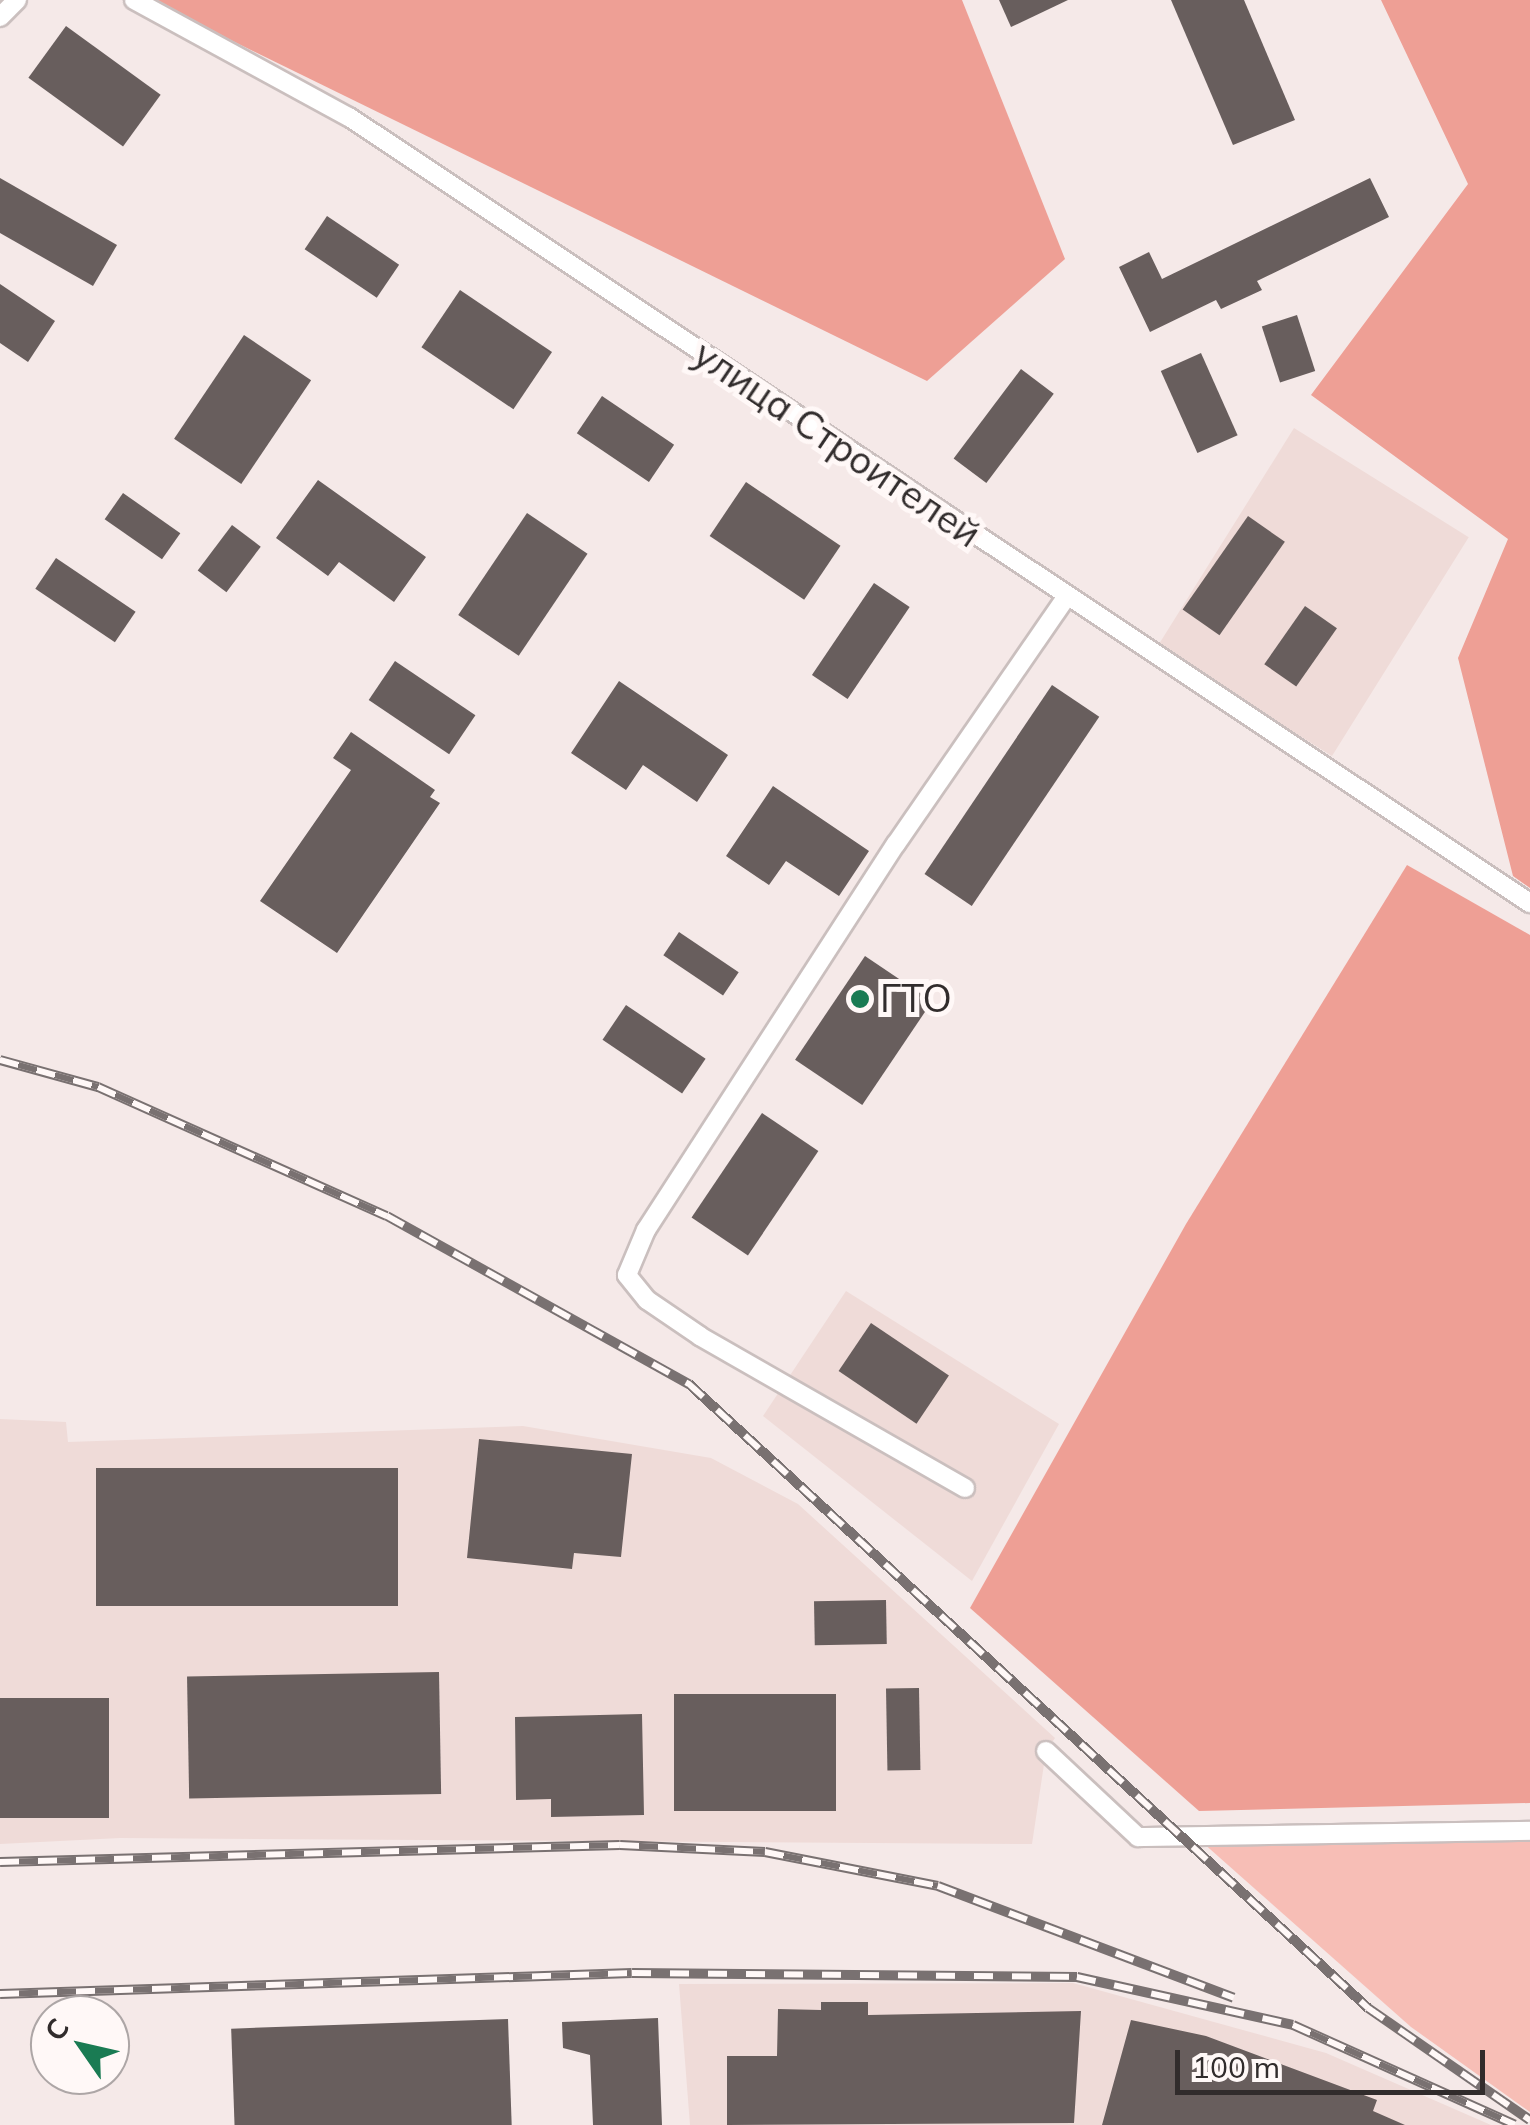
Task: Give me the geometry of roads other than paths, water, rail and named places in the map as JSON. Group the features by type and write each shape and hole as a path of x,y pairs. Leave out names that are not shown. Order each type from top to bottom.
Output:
{"street":[{"path":"0,18 18,0"},
{"name":"улица Строителей","path":"134,0 349,116 1066,598 1530,903"},
{"path":"965,1488 700,1336 647,1300 628,1275 646,1230 886,860 1066,598"},
{"path":"1046,1751 1138,1837 1530,1832"}],"railway":[{"path":"0,1060 98,1087 387,1216 689,1384 1368,2008 1530,2120"},
{"path":"0,1862 620,1845 765,1852 938,1886 1234,1998"},
{"path":"0,1994 632,1973 1077,1977 1293,2025 1515,2125"}],"place":[{"name":"ГТО","path":"860,999"}]}
